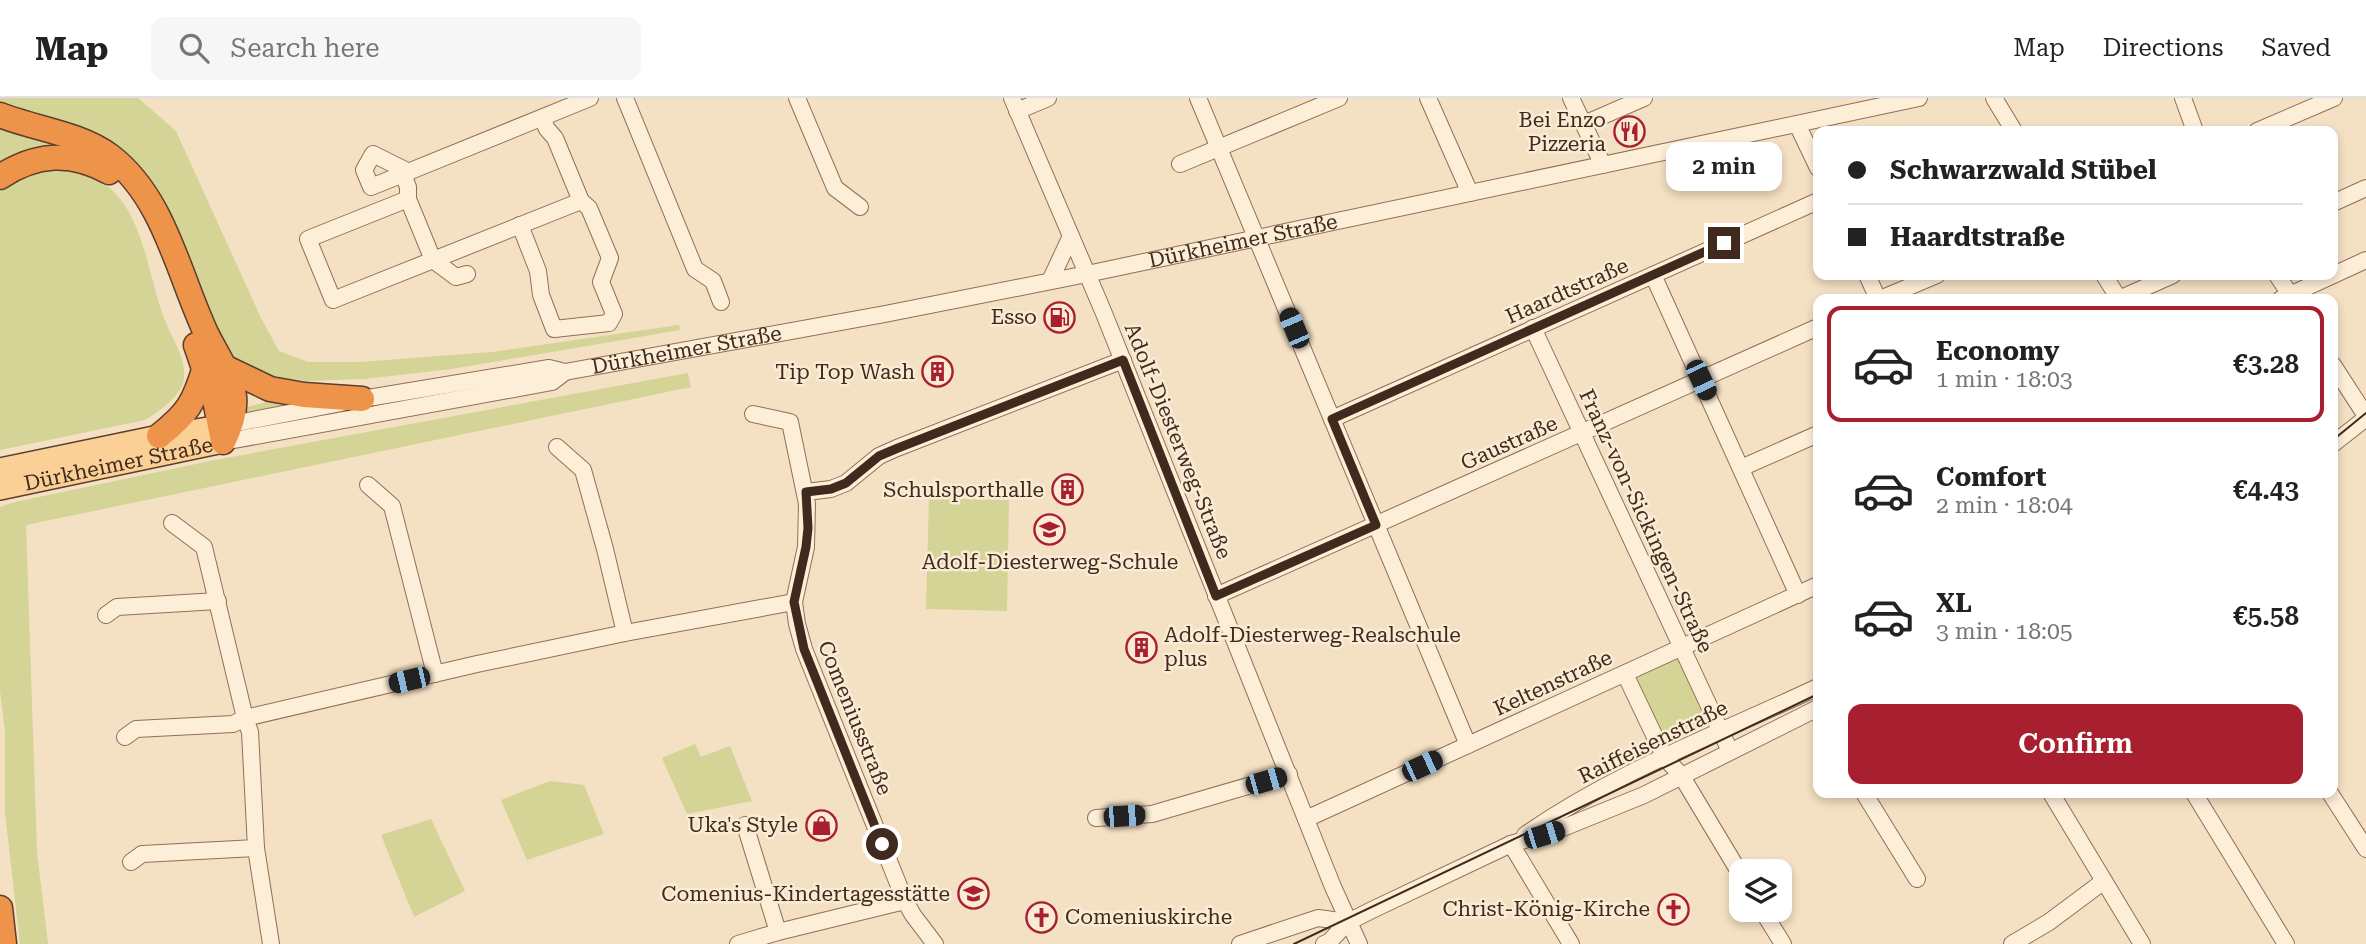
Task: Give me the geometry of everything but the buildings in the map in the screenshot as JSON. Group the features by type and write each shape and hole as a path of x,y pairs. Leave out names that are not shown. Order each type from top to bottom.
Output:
{"highway":[{"path":"0,115 77,139 108,155 134,178 162,227 205,331 213,367 193,402 175,423 159,436"},
{"path":"0,177 16,166 30,161 49,158 87,160 121,181 134,194 213,367 234,395 225,431"},
{"path":"213,367 270,389 304,395 362,399"},
{"path":"0,908 4,944"}],"main road":[{"name":"Dürkheimer Straße","path":"4,478 159,436 225,431"},
{"name":"Dürkheimer Straße","path":"4,478 225,431"}],"street":[{"path":"581,201 333,300 308,239 409,185 546,129 590,98"},
{"path":"625,98 695,269 713,281 720,302"},
{"path":"797,98 835,188 860,207"},
{"path":"1015,104 1048,98"},
{"path":"1198,98 1468,745"},
{"path":"1180,164 1339,98"},
{"path":"1428,98 1470,193"},
{"path":"1571,98 1603,165"},
{"path":"1584,124 1644,98"},
{"name":"Dürkheimer Straße","path":"225,431 362,399 549,368 565,372 1087,274 1919,98"},
{"path":"1994,98 2011,126"},
{"path":"2183,98 2193,126"},
{"path":"2269,126 2334,98"},
{"name":"Adolf-Diesterweg-Straße","path":"1015,104 1123,360 1306,819 1359,944"},
{"path":"1797,124 1813,158"},
{"path":"520,225 538,271 541,295 554,329 609,324 614,314 601,282 610,258 589,208 581,201 555,138 546,129"},
{"path":"409,185 433,260 456,277 467,274"},
{"path":"2338,201 2366,188"},
{"name":"Haardtstraße","path":"1332,419 1813,203"},
{"path":"1051,281 1071,236"},
{"path":"2338,274 2366,260"},
{"path":"1653,275 1798,595"},
{"path":"1891,294 1925,280"},
{"path":"2130,294 2162,280"},
{"path":"2296,294 2325,280"},
{"name":"Franz-von-Sickingen-Straße","path":"1533,328 1730,751"},
{"name":"Gaustraße","path":"1216,596 1813,329"},
{"path":"806,492 831,489 846,483 879,456 1123,360"},
{"name":"Dürkheimer Straße","path":"225,431 552,382 565,372"},
{"path":"2338,373 2366,417 2338,440"},
{"name":"Comeniusstraße","path":"753,414 790,422 806,492 806,547 794,602 804,649 905,901 935,944"},
{"path":"1741,468 1813,436"},
{"path":"557,447 583,470 625,633"},
{"path":"368,485 392,506 435,674"},
{"path":"172,523 204,547 250,732 256,848 271,944"},
{"name":"Keltenstraße","path":"1306,819 1813,588"},
{"path":"106,615 117,607 218,601"},
{"path":"125,737 136,729 233,724 245,718 435,674 625,633 794,602"},
{"path":"1625,674 1665,758 1681,775 1731,859"},
{"name":"Raiffeisenstraße","path":"1324,944 1348,922 1511,844 1551,817 1633,772 1812,690"},
{"name":"Raiffeisenstraße","path":"1511,844 1558,831 1651,792 1730,751 1813,713"},
{"path":"1097,818 1152,814 1289,774"},
{"path":"1867,798 1917,879"},
{"path":"2054,798 2142,944"},
{"path":"2203,798 2286,944"},
{"path":"2333,798 2366,849"},
{"path":"746,825 778,932"},
{"path":"1511,844 1571,944"},
{"path":"131,862 142,854 256,848"},
{"path":"2012,944 2049,922 2104,881"},
{"path":"745,943 778,932 905,901"},
{"path":"1240,944 1318,918 1348,922"},
{"path":"1769,922 1783,944"}],"green space":[{"path":"0,98 138,98 176,131 261,318 279,351 308,362 360,362 492,352 679,325 680,330 452,369 364,379 305,381 269,377 233,361 154,199 0,109"},
{"path":"0,115 77,139 0,177"},
{"path":"50,170 77,170 102,182 118,196 130,214 146,254 164,318 184,367 183,383 172,399 145,420 0,450 0,192 24,177"},
{"path":"688,373 691,387 26,525 37,852 48,944 20,944 5,813 5,732 0,690 0,507 215,460"},
{"path":"281,399 302,403 241,416 242,408"},
{"path":"929,498 1009,500 1007,611 926,609"},
{"path":"1680,654 1712,722 1664,745 1632,676"},
{"path":"695,744 701,757 730,746 752,801 687,814 662,758"},
{"path":"550,781 584,785 604,834 527,860 501,800"},
{"path":"431,819 465,891 414,917 381,835"}],"tram line":[{"path":"2338,436 2366,413"},
{"path":"1294,944 1813,696"}],"place":[{"name":"Bei Enzo Pizzeria","path":"1629,132"},
{"name":"Esso","path":"1060,317"},
{"name":"Tip Top Wash","path":"938,372"},
{"name":"Schulsporthalle","path":"1067,490"},
{"name":"Adolf-Diesterweg-Schule","path":"1050,530"},
{"name":"Adolf-Diesterweg-Realschule plus","path":"1141,647"},
{"name":"Uka's Style","path":"821,825"},
{"name":"Comenius-Kindertagesstätte","path":"973,894"},
{"name":"Christ-König-Kirche","path":"1673,909"},
{"name":"Comeniuskirche","path":"1042,917"}],"route":[{"path":"882,844 804,649 797,624 794,602 806,547 806,492 831,489 846,483 879,456 1123,360 1216,596 1376,525 1332,419 1724,243"}]}
